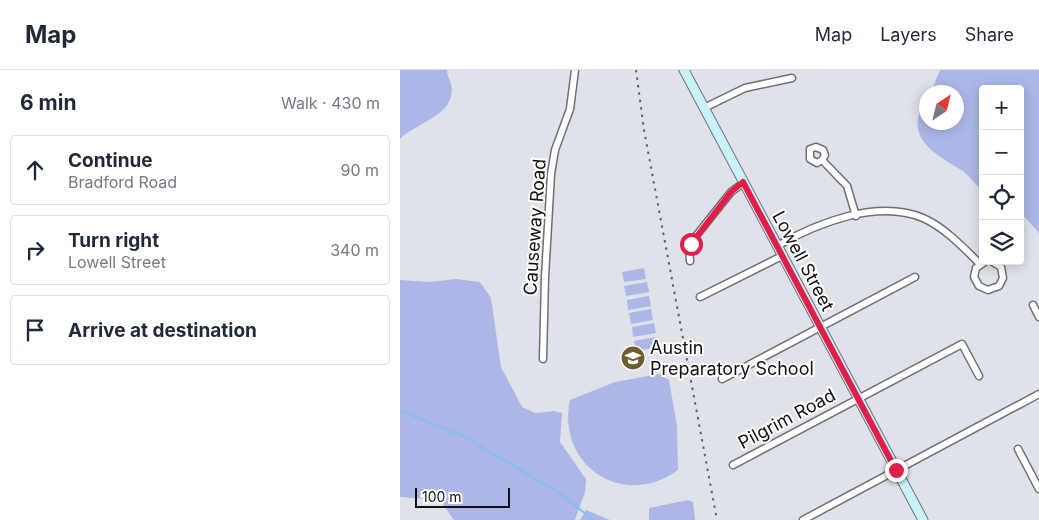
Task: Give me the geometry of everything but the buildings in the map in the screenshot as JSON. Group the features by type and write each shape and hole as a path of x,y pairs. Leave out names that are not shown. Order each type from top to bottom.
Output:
{"main road":[{"name":"Lowell Street","path":"684,70 923,520"}],"street":[{"name":"Causeway Road","path":"543,359 545,277 551,174 555,150 570,109 575,70"},
{"path":"704,108 745,88 792,78"},
{"path":"822,160 847,186 856,216"},
{"path":"690,261 689,251 692,241 731,192 743,182"},
{"path":"777,246 822,223 890,212 910,214 923,218 939,228 979,260"},
{"path":"700,297 782,256"},
{"path":"981,265 975,270 975,280 981,288 992,290 1001,284 1004,275 1001,267 998,265"},
{"path":"722,380 915,277"},
{"path":"1033,305 1039,317"},
{"name":"Pilgrim Road","path":"733,465 962,344 979,376"},
{"path":"803,520 1039,394"},
{"path":"1018,449 1039,489"}],"shaded area":[{"path":"400,70 447,70 452,89 450,99 440,113 400,139"},
{"path":"940,70 1039,70 1039,233 1024,216 1024,85 979,85 979,187 963,171 932,151 920,134 919,130 964,130 964,85 934,85"},
{"path":"644,268 646,279 624,282 622,272"},
{"path":"456,279 480,282 491,298 501,367 522,407 535,413 554,411 562,413 560,442 586,479 585,492 575,520 454,520 442,503 426,499 400,497 400,280 430,282"},
{"path":"647,282 649,292 626,296 624,286"},
{"path":"649,296 651,306 628,310 627,300"},
{"path":"651,309 653,320 631,324 629,313"},
{"path":"654,323 656,333 633,337 632,327"},
{"path":"656,337 658,347 636,351 634,341"},
{"path":"659,374 669,380 677,426 678,470 657,481 636,485 616,483 598,475 584,462 573,444 568,424 570,400 615,382"},
{"path":"688,500 693,502 695,520 649,520 649,508"},
{"path":"586,510 610,520 580,520"}],"waterway":[{"path":"400,411 465,437 561,494 593,520"}],"railway":[{"path":"636,70 644,130 717,520"}],"place":[{"name":"Austin Preparatory School","path":"633,358"}],"route":[{"path":"691,244 731,192 743,182 896,470"}]}
